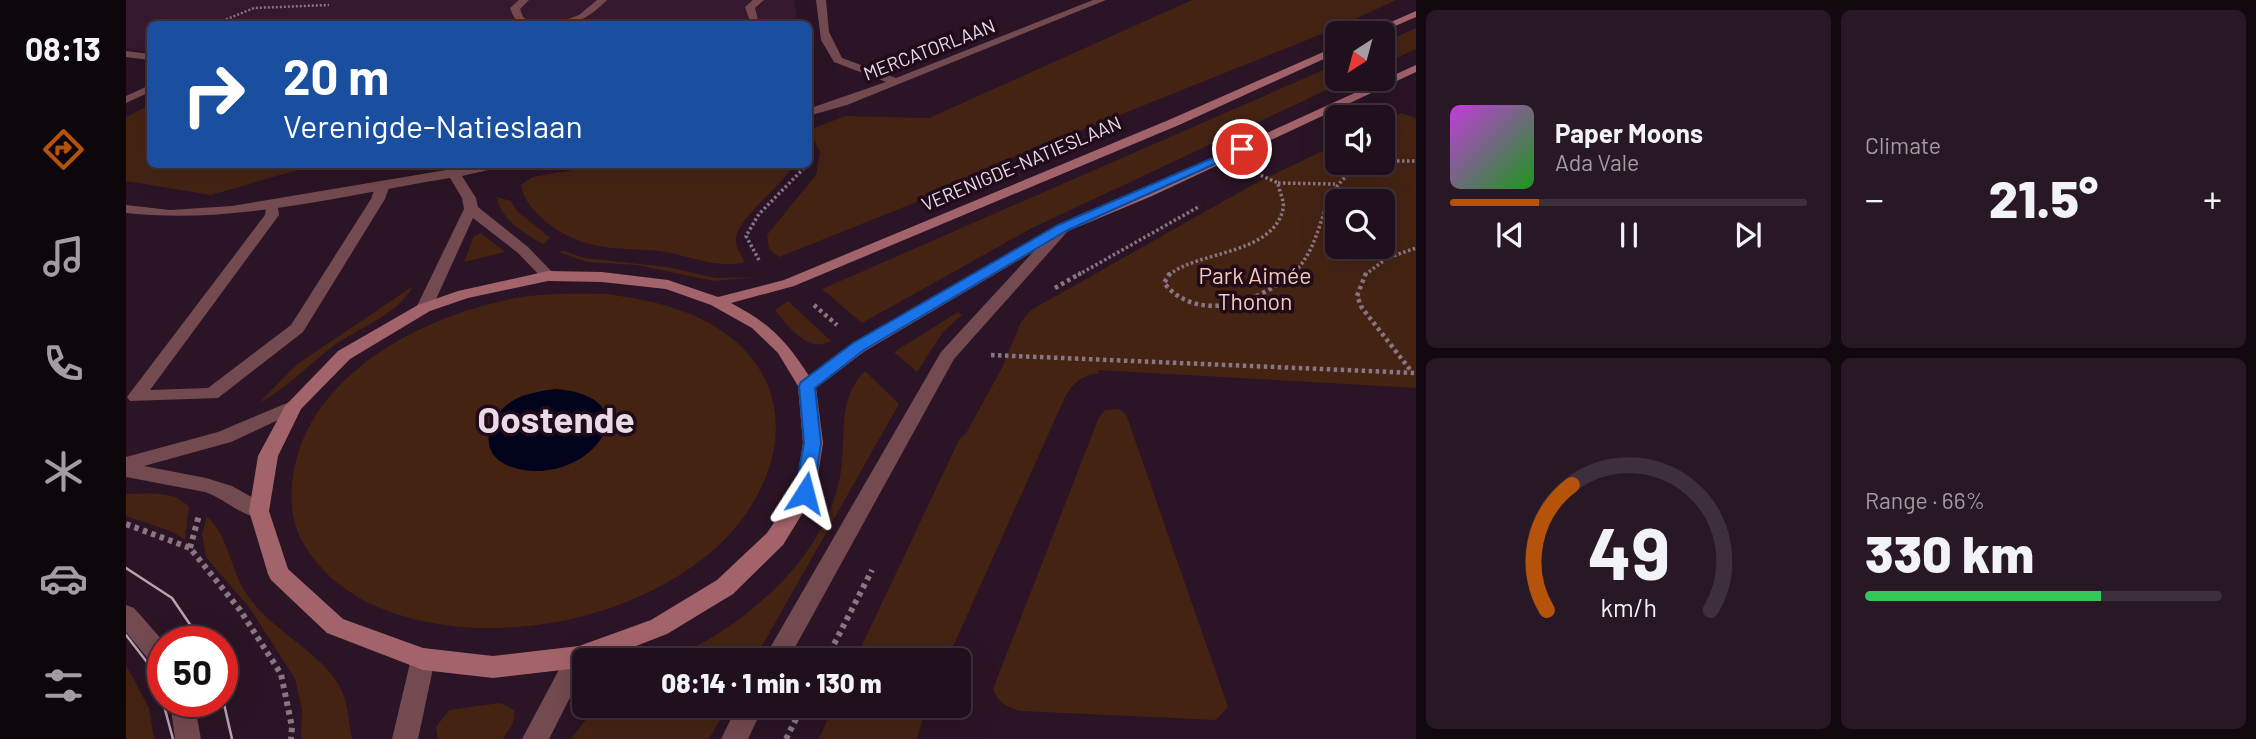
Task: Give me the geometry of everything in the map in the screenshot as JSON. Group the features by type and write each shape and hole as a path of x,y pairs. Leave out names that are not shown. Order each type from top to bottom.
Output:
{"main road":[{"path":"1395,23 1416,14"},
{"name":"VERENIGDE-NATIESLAAN","path":"717,302 802,278 1175,122 1325,54"},
{"path":"807,386 859,347 1063,228 1221,159 1416,68"},
{"path":"572,658 493,667 423,659 335,626 279,574 259,510 268,456 295,406 344,355 424,308 464,294 548,276 602,277 668,285 717,302 758,324 784,350 807,386 813,443 805,493 775,539 725,587 659,627 603,648"}],"street":[{"path":"523,21 519,19 515,8 524,0"},
{"path":"569,21 582,17 602,0"},
{"path":"754,21 750,7 759,0"},
{"path":"821,0 820,14 832,54 838,60 896,82"},
{"name":"MERCATORLAAN","path":"812,112 896,82 1101,0"},
{"path":"126,54 147,57"},
{"path":"126,100 147,90"},
{"path":"126,209 170,214 272,204 383,185 451,169 469,198 471,209 452,244 424,308"},
{"path":"131,397 212,394 297,328 379,199 383,185"},
{"path":"131,397 272,215 272,204"},
{"path":"471,209 523,250 548,276"},
{"path":"782,648 947,356 1063,228"},
{"path":"126,464 224,437 295,406"},
{"path":"126,470 206,485 225,491 259,510"},
{"path":"126,615 147,639"},
{"path":"405,739 423,659"},
{"path":"535,739 572,670"},
{"path":"184,717 188,739"},
{"path":"734,739 745,718"}],"path":[{"path":"221,21 244,10 303,4 329,5"},
{"path":"1221,159 1278,183 1335,184"},
{"path":"1395,161 1416,161"},
{"path":"766,266 754,257 746,236 759,214 804,168"},
{"path":"1248,181 1271,170"},
{"path":"1278,183 1285,204 1277,222 1241,248 1170,273 1164,283 1170,292 1194,305 1219,307 1268,291 1284,281 1304,261 1335,184 1345,175"},
{"path":"1048,293 1211,200"},
{"path":"1414,373 1362,309 1357,296 1363,276 1390,256 1416,248"},
{"path":"990,355 1414,373"},
{"path":"126,524 190,548 240,610 281,674 292,727 291,739"},
{"path":"832,648 878,558"},
{"path":"786,739 796,718"}],"shaded area":[{"path":"126,0 794,0 798,21 147,21 147,52 126,49"}],"green space":[{"path":"1192,0 1396,0 1351,21 1325,21 1325,33 982,170 939,193 779,257 769,249 767,235 816,175 820,152 812,136 812,129 845,116 929,118"},
{"path":"1416,28 1416,49 1395,59 1395,38"},
{"path":"1325,69 1325,91 1032,228 862,323 822,289"},
{"path":"147,106 147,168 305,168 211,195 126,181 126,117"},
{"name":"Park Aimée Thonon","path":"1401,113 1416,118 1416,388 1098,370 1099,373 1079,380 1065,397 952,648 861,648 959,440 966,433 1002,368 1021,322 1031,310 1254,184 1325,150 1325,175 1395,175 1395,116"},
{"path":"586,168 791,168 743,222 736,244 745,262 735,264 706,262 666,252 605,247 576,240 546,222 529,204 521,185 532,177"},
{"path":"497,197 511,201 516,210 550,238 543,244 521,231 503,212"},
{"path":"481,233 505,252 464,262 474,236"},
{"path":"564,251 584,258 668,267 716,278 758,277 713,281 637,265 587,262 559,252"},
{"path":"413,286 397,306 332,347 259,403 296,365"},
{"path":"607,294 671,307 715,327 729,336 754,361 769,388 775,417 774,447 766,477 752,505 732,531 709,554 680,575 649,592 581,617 509,628 438,624 398,615 361,599 329,575 315,560 298,534 293,514 292,482 296,461 308,428 328,399 353,373 414,332 483,306 539,295"},
{"path":"788,301 831,341 815,344 793,331 775,310"},
{"path":"958,312 962,315 943,332 917,372 894,352"},
{"path":"865,371 899,404 761,648 694,648 755,607 804,555 822,526 835,495 842,462 847,403"},
{"path":"1119,409 1126,414 1228,707 1216,720 1020,711 1004,704 993,689 1099,417 1105,410"},
{"path":"126,494 168,495 183,502 189,507 185,540 173,532 126,516"},
{"path":"207,516 221,535 248,596 271,621 334,677 344,696 352,739 301,739 302,709 295,679 251,610 206,557 202,534"},
{"path":"126,665 147,704 147,717 150,717 154,739 126,739"},
{"path":"500,703 514,710 513,722 503,739 438,739 436,727 449,710"},
{"path":"587,718 721,718 709,739 571,739"},
{"path":"828,718 923,718 917,739 819,739"}],"water":[{"path":"556,389 587,396 603,409 607,425 599,441 584,456 562,467 536,471 509,466 498,460 489,443 489,433 497,415 514,400"}],"tram line":[{"path":"126,568 172,598 191,626"},
{"path":"126,635 147,662"},
{"path":"167,717 173,739"},
{"path":"227,717 232,739"}],"district":[{"name":"Oostende","path":"556,418"}],"route":[{"path":"805,493 813,443 807,386 859,347 955,288 1063,228 1242,149"}]}
